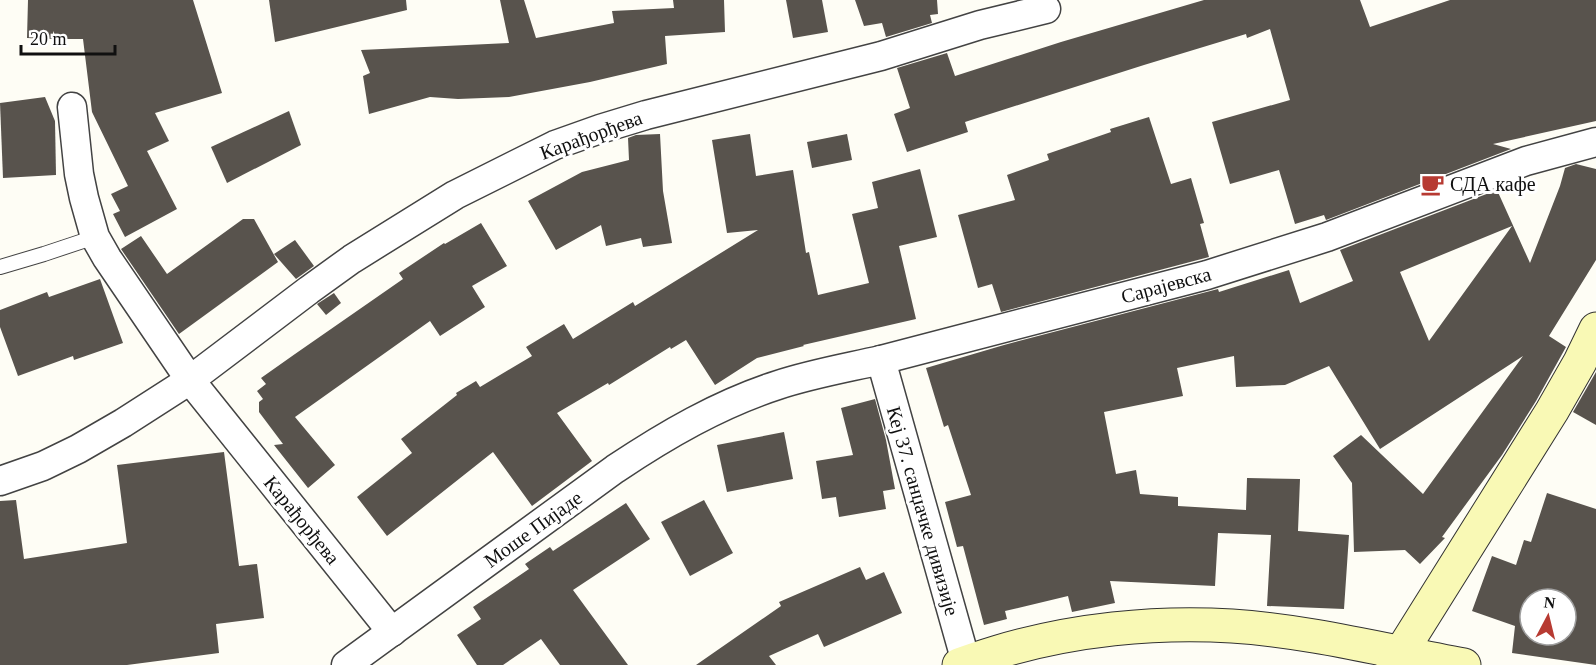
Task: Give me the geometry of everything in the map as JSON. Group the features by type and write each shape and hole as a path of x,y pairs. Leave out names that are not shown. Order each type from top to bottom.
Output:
{"street":[{"name":"Карађорђева","path":"0,481 43,466 123,423 190,380 352,259 455,195 555,145 646,115 881,56 980,25 1046,9"},
{"name":"Карађорђева","path":"72,108 79,174 94,237 190,380 392,632"},
{"name":"Сарајевска","path":"729,404 777,385 881,360 1218,271 1327,237 1526,161 1596,141"},
{"path":"1396,659 1552,411 1596,329"},
{"name":"Кеј 37. санџачке дивизије","path":"881,360 962,664 1018,646 1068,635 1123,628 1231,626 1343,641 1396,659 1464,665"},
{"name":"Моше Пијаде","path":"346,665 615,469 653,444 729,404"}],"lane":[{"path":"0,267 94,237"}],"building":[{"path":"28,0 193,0 222,93 155,113 169,141 147,151 177,209 125,237 113,214 120,211 111,194 128,186 92,112 83,39 57,39 53,31 53,39 27,38"},
{"path":"269,0 406,0 407,10 275,42"},
{"path":"500,0 524,0 536,38 614,23 612,11 674,8 673,0 724,0 725,32 665,36 667,64 590,82 509,97 458,99 430,97 369,114 363,76 370,73 361,50 509,43"},
{"path":"786,0 822,0 828,32 793,38"},
{"path":"855,0 937,0 938,14 930,15 932,23 886,37 882,23 864,26"},
{"path":"1204,0 1360,0 1370,27 1450,0 1596,0 1596,121 1493,144 1511,149 1326,220 1324,215 1295,224 1279,170 1230,184 1212,122 1290,100 1270,29 1247,38 1246,34 1144,65 965,122 968,132 907,152 894,114 910,108 897,68 947,53 955,76"},
{"path":"45,97 55,121 56,175 3,178 0,103"},
{"path":"289,111 301,145 227,183 211,147"},
{"path":"1149,117 1171,184 1191,178 1204,223 1200,224 1209,257 1001,312 992,284 978,288 958,215 1015,200 1007,175 1049,160 1047,154 1111,132 1110,129"},
{"path":"660,134 663,191 672,243 643,247 641,238 606,246 601,225 556,250 528,201 582,172 629,160 628,138 636,135"},
{"path":"750,134 756,176 793,170 806,253 809,252 818,295 869,283 852,214 878,208 872,182 920,169 937,237 899,246 916,319 757,358 715,385 686,340 557,413 592,461 532,506 493,452 387,536 357,497 412,453 401,439 457,395 456,393 476,381 480,387 532,356 526,347 564,324 573,339 633,302 635,306 758,230 727,233 712,140"},
{"path":"847,134 852,160 812,168 807,142"},
{"path":"1576,164 1596,169 1596,260 1549,336 1566,347 1502,455 1442,537 1445,538 1420,564 1405,550 1354,552 1352,483 1333,456 1361,435 1423,494 1523,356 1380,449 1329,366 1285,385 1236,387 1234,356 1177,368 1183,396 1104,412 1116,474 1136,470 1140,494 1178,497 1178,506 1246,510 1247,478 1300,479 1298,531 1349,535 1344,609 1267,606 1271,535 1218,533 1215,586 1110,581 1115,603 1072,612 1068,596 1005,611 1007,619 984,625 963,546 957,547 945,502 971,495 948,425 944,427 926,368 1004,345 1218,289 1219,292 1289,270 1300,303 1353,281 1340,250 1497,190 1530,263 1565,168","holes":["1512,226 1429,341 1400,272"]},
{"path":"243,219 254,219 278,262 179,334 121,249 141,236 167,274"},
{"path":"481,223 507,266 472,286 485,307 440,336 430,321 295,417 335,465 308,488 274,445 283,444 259,412 259,402 263,399 257,391 266,384 261,378 403,279 399,273 444,243"},
{"path":"295,240 314,266 296,279 274,254"},
{"path":"100,279 123,343 74,360 73,356 18,376 0,327 0,310 47,292 49,297"},
{"path":"334,293 341,303 326,315 317,304"},
{"path":"1596,372 1596,425 1573,412"},
{"path":"875,399 886,440 895,489 883,491 886,509 839,517 836,497 822,499 816,461 853,455 841,408"},
{"path":"784,432 793,479 727,492 717,445"},
{"path":"224,452 239,566 257,564 264,618 216,624 219,653 127,665 0,665 0,501 16,500 24,559 127,543 117,465"},
{"path":"1547,493 1596,509 1596,665 1512,653 1515,626 1472,611 1492,556 1516,565 1524,540 1531,542"},
{"path":"704,500 733,553 690,576 661,522"},
{"path":"626,503 650,539 573,590 628,665 560,665 541,639 503,665 477,665 457,635 481,619 473,607 529,569 525,564 550,547 553,551"},
{"path":"860,567 866,580 884,572 902,613 824,647 818,634 769,656 776,665 696,665 781,606 779,602"}],"place":[{"name":"СДА кафе","path":"1432,184"}]}
